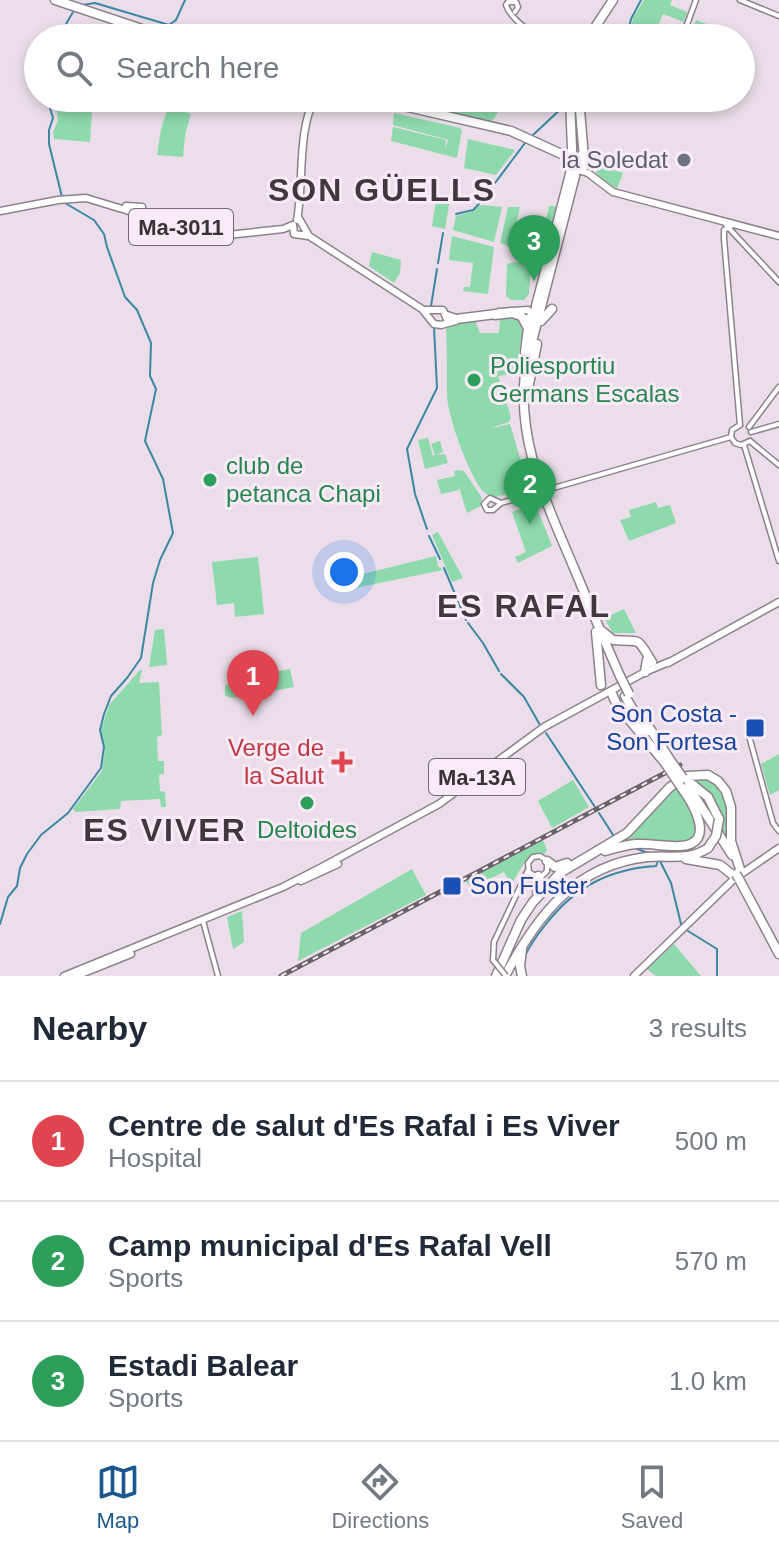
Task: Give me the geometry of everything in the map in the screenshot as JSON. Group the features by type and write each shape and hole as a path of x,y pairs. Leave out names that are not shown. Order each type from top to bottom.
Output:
{"highway":[{"path":"55,0 77,3 140,24"},
{"path":"599,24 614,0"},
{"path":"77,3 129,24"},
{"path":"411,112 510,135 577,160"},
{"path":"429,112 511,131 557,151 567,150 577,160"},
{"path":"575,112 577,160 518,393 521,432 548,521 618,677 668,761"},
{"path":"533,337 552,275"},
{"path":"537,302 523,386 525,426 547,505 618,677"},
{"path":"533,337 545,314 552,309"},
{"path":"446,317 456,319 498,313"},
{"path":"522,317 533,337"},
{"path":"597,630 613,640 639,642 652,667"},
{"path":"597,630 601,685"},
{"path":"614,662 618,647 629,642 639,645 652,667"},
{"path":"608,694 687,786 779,942"},
{"path":"556,878 619,842 677,781 691,775 708,775 722,784 728,795 731,841 739,875"},
{"path":"687,786 696,808 739,875 779,954"},
{"path":"506,976 524,941 552,903 578,882 609,866 654,857 689,857 708,848 718,832 719,819 708,797 687,786"},
{"path":"547,861 556,867 619,842 688,844 700,830 696,808"},
{"path":"496,976 521,920 533,902 571,865 593,853"},
{"path":"654,857 717,864 739,875"},
{"path":"521,920 522,913 542,884 536,876"},
{"path":"522,976 520,963 524,941"}],"main road":[{"path":"309,112 297,226 422,309 435,325 446,317 508,314 529,318 531,311 498,313"},
{"path":"577,160 608,190 779,237"},
{"path":"577,160 600,181 621,194"},
{"path":"498,313 531,308 537,302 577,160"},
{"path":"86,198 142,207"},
{"name":"Ma-3011","path":"0,211 86,198 213,236 297,226"},
{"path":"299,207 302,222 318,242"},
{"path":"422,309 441,309 446,317"},
{"path":"431,319 434,310"},
{"path":"652,667 671,661 779,602"},
{"name":"Ma-13A","path":"69,976 323,870 433,810 520,747 652,667"},
{"path":"601,685 608,694"},
{"path":"634,976 734,879 779,848"}],"street":[{"path":"687,24 696,0"},
{"path":"740,0 779,16"},
{"path":"512,12 514,1"},
{"path":"514,1 506,5 525,24"},
{"path":"731,226 779,282"},
{"path":"731,226 740,425"},
{"path":"750,441 750,430 779,387"},
{"path":"740,425 750,430 779,424"},
{"path":"740,425 732,430 731,437 735,443 744,445 750,441"},
{"path":"498,503 731,437"},
{"path":"750,441 779,465"},
{"path":"744,445 779,561"},
{"path":"749,736 773,823 779,831"},
{"path":"506,976 493,960 494,942 523,884 528,863 533,857 540,856 547,861 547,871 528,878 523,884"},
{"path":"528,870 536,876"},
{"path":"203,921 218,976"}],"green space":[{"path":"644,0 672,0 670,5 687,12 684,22 663,14 659,24 632,24"},
{"path":"57,112 92,112 90,142 54,139 53,132 58,120"},
{"path":"166,112 191,114 183,157 157,155"},
{"path":"449,112 498,112 489,122"},
{"path":"394,113 460,128 457,158 391,141 393,127 446,140 445,149 448,140 393,125"},
{"path":"468,139 515,150 496,175 464,168"},
{"path":"589,161 623,173 617,189 599,176"},
{"path":"437,195 450,199 445,229 432,226"},
{"path":"481,205 502,207 494,242 453,230 456,216"},
{"path":"549,206 557,206 544,260 527,255 528,251 529,254 533,254 530,253 534,241 528,250 531,238 545,239 540,256 534,254 541,257 550,224 546,219"},
{"path":"508,207 520,207 511,247 500,243"},
{"path":"452,236 494,247 488,294 463,291 464,287 470,287 473,263 449,260"},
{"path":"372,252 401,260 400,273 394,283 369,266"},
{"path":"514,262 531,266 529,294 524,300 511,300 506,296 507,264"},
{"name":"Poliesportiu Germans Escalas","path":"500,317 517,318 523,330 515,374 498,376 511,417 509,422 488,429 510,424 523,468 524,489 496,497 485,493 479,486 460,446 451,416 447,395 446,326 475,320 480,333 499,333"},
{"path":"428,438 433,456 445,454 448,463 425,469 418,440"},
{"path":"440,441 443,452 435,455 431,444"},
{"path":"454,471 464,471 482,498 481,506 467,513 458,484 459,490 441,494 437,480 455,476"},
{"path":"656,502 658,508 670,505 676,523 629,541 620,520 631,517 629,510"},
{"path":"535,503 552,546 518,563 515,557 526,552 512,512"},
{"path":"438,532 463,578 452,582 432,535"},
{"path":"436,556 438,566 443,570 355,588 354,576"},
{"path":"258,557 264,614 235,617 234,603 217,605 212,562"},
{"path":"624,609 636,633 613,633 604,618"},
{"path":"164,629 167,665 149,667 155,630"},
{"path":"290,669 294,687 262,693 259,675"},
{"path":"140,670 139,683 159,682 162,735 157,737 158,761 164,761 164,774 159,775 160,791 165,792 166,807 161,807 160,799 121,801 120,809 75,812 73,809 102,771 105,750 101,730 109,705"},
{"path":"246,679 254,685 252,693 233,698 225,696 225,685"},
{"path":"779,754 779,790 770,795 761,764"},
{"path":"695,776 715,781 727,797 731,848 720,830 721,816 691,782"},
{"path":"573,780 589,807 552,828 538,801"},
{"path":"675,785 696,817 698,828 694,836 674,844 627,843 620,840"},
{"path":"543,840 547,850 544,855 537,853 524,863 511,885 504,872 471,888 466,881"},
{"path":"412,869 426,895 298,961 301,933"},
{"path":"242,911 244,942 233,949 227,917"},
{"path":"674,944 701,976 656,976 647,969"}],"waterway":[{"path":"170,24 176,20 185,0"},
{"path":"630,24 641,0"},
{"path":"82,5 95,3 166,24"},
{"path":"66,24 73,12"},
{"path":"51,112 49,144 62,197"},
{"path":"533,135 557,112"},
{"path":"483,199 525,143"},
{"path":"0,924 27,854 41,835 68,813 101,768 104,747 100,730 104,714 111,696 141,658 153,583 173,533 163,479 145,441 156,389 150,376 151,343 137,310 125,297 104,234 94,220 65,203"},
{"path":"456,214 473,210 479,204"},
{"path":"438,263 443,233"},
{"path":"431,306 437,269"},
{"path":"427,529 415,494 407,449 437,388 434,327"},
{"path":"429,536 440,559"},
{"path":"444,568 466,620"},
{"path":"468,623 499,671"},
{"path":"501,674 524,697 540,725"},
{"path":"546,733 595,807"},
{"path":"599,813 615,838"},
{"path":"635,848 648,853"},
{"path":"525,956 557,911 581,890 623,871 656,866 658,861"},
{"path":"660,861 671,883 681,924"},
{"path":"688,931 717,949 717,976"}],"tunnel":[{"path":"576,175 579,150"}],"railway":[{"path":"281,976 680,765"}],"place":[{"name":"la Soledat","path":"684,160"},
{"name":"Estadi Balear","path":"534,281"},
{"name":"Poliesportiu Germans Escalas","path":"474,380"},
{"name":"club de petanca Chapi","path":"210,480"},
{"name":"Camp municipal d'Es Rafal Vell","path":"530,524"},
{"name":"Centre de salut d'Es Rafal i Es Viver","path":"253,716"},
{"name":"Son Costa - Son Fortesa","path":"755,728"},
{"name":"Verge de la Salut","path":"342,762"},
{"name":"Deltoides","path":"307,803"},
{"name":"Son Fuster","path":"452,886"}],"district":[{"name":"SON GÜELLS","path":"382,190"},
{"name":"ES RAFAL","path":"524,606"},
{"name":"ES VIVER","path":"165,830"}]}
